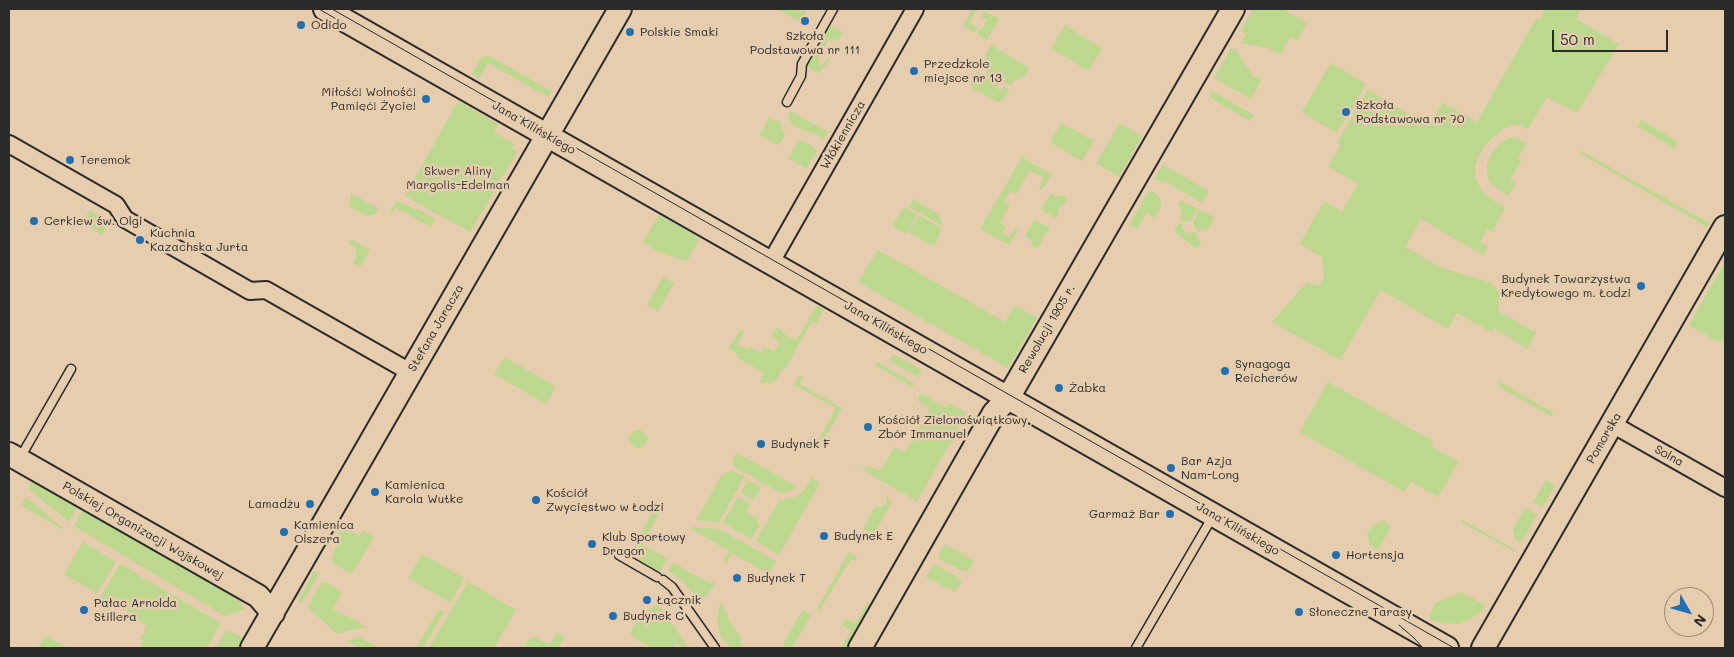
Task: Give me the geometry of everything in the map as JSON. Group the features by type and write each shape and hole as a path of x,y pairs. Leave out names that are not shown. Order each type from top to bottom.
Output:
{"street":[{"name":"Jana Kilińskiego","path":"325,9 1447,648"},
{"name":"Stefana Jaracza","path":"252,648 620,9"},
{"name":"Włókiennicza","path":"771,262 915,9"},
{"name":"Rewolucji 1905 r.","path":"860,648 994,413 1008,398 1234,9"},
{"path":"9,144 116,205 124,219 250,290 266,290 410,372"},
{"name":"Pomorska","path":"1483,648 1725,228"},
{"name":"Solna","path":"1612,424 1725,488"},
{"name":"Polskiej Organizacji Wojskowej","path":"14,457 258,596 272,613"},
{"path":"1411,628 1425,648"}],"lane":[{"path":"787,102 801,76 802,64 833,9"},
{"path":"14,457 71,369"},
{"path":"1136,648 1214,515"},
{"path":"619,555 672,587 715,648"}],"green space":[{"path":"777,9 795,9 806,12 800,22"},
{"path":"972,9 977,9 969,22 977,28 974,33 963,25"},
{"path":"1253,9 1282,9 1307,23 1297,41 1290,37 1280,55 1268,48 1241,43 1246,34 1241,31"},
{"path":"1544,9 1581,9 1576,19 1619,44 1577,113 1547,97 1528,129 1515,124 1503,129 1484,146 1475,168 1476,179 1486,195 1505,208 1492,232 1487,229 1480,242 1488,247 1483,255 1421,219 1405,247 1442,268 1489,282 1496,288 1499,294 1498,311 1536,333 1527,349 1495,328 1491,332 1457,313 1448,329 1381,290 1340,360 1272,322 1307,282 1319,286 1324,277 1322,257 1300,244 1324,201 1342,212 1358,184 1328,166 1340,146 1338,141 1368,90 1429,126 1443,103 1477,122 1536,19 1541,19"},
{"path":"984,11 999,19 987,40 977,34 987,20 981,16"},
{"path":"830,25 843,33 838,41 834,38 832,41 829,39 825,47 819,44"},
{"path":"1065,25 1102,49 1088,71 1051,48"},
{"path":"991,45 1029,68 1024,77 1021,76 1018,80 1015,78 1011,86 1004,82 1006,78 998,79 996,82 999,84 997,88 1000,90 1003,86 1009,90 1004,99 998,102 972,88 970,82 977,71 985,75 987,72 979,67"},
{"path":"1231,48 1236,50 1253,76 1261,80 1251,99 1214,78"},
{"path":"816,49 822,52 818,59 821,61 819,64 822,66 829,57 831,58 819,73 806,66"},
{"path":"489,56 551,91 548,97 488,63 479,78 472,74 481,58"},
{"path":"1331,63 1366,84 1337,133 1302,112"},
{"path":"1212,91 1254,115 1250,121 1209,97"},
{"name":"Skwer Aliny Margolis-Edelman","path":"458,101 498,124 494,132 514,144 512,149 517,152 470,232 405,196"},
{"path":"790,111 828,132 823,140 813,133 794,126 788,118"},
{"path":"769,117 776,121 779,120 785,135 778,145 760,135"},
{"path":"1641,120 1678,142 1674,149 1637,126"},
{"path":"1061,123 1094,141 1082,161 1050,142"},
{"path":"1120,123 1142,136 1119,177 1096,163"},
{"path":"1509,138 1517,138 1526,143 1518,158 1521,161 1510,180 1516,184 1508,196 1491,184 1487,175 1487,164 1492,153 1500,143"},
{"path":"798,141 806,142 817,151 806,169 788,158"},
{"path":"1581,151 1709,223 1707,227 1579,153"},
{"path":"1022,157 1052,175 1042,190 1039,188 1044,178 1030,170 1016,194 1010,191 1004,201 1010,205 1000,223 1006,226 1002,233 1009,237 1015,229 1018,231 1009,245 980,229"},
{"path":"1163,165 1209,191 1202,203 1166,182 1154,179"},
{"path":"1149,190 1160,198 1161,206 1155,218 1146,213 1137,229 1129,225"},
{"path":"351,193 378,208 375,214 367,216 349,206"},
{"path":"1051,193 1057,197 1065,195 1067,199 1063,206 1060,206 1056,219 1041,209"},
{"path":"913,199 939,215 943,226 909,207"},
{"path":"1181,200 1198,209 1191,220 1184,223 1180,221 1182,212 1178,203"},
{"path":"398,201 435,219 431,227 396,208 389,217 394,204"},
{"path":"904,207 917,215 906,234 892,226"},
{"path":"90,210 110,221 102,235 82,223"},
{"path":"1200,210 1215,218 1208,229 1199,232 1195,229 1193,222"},
{"path":"659,215 700,238 687,261 658,252 643,242"},
{"path":"919,215 941,228 936,243 933,245 909,232"},
{"path":"1034,220 1050,228 1041,240 1039,247 1035,248 1031,244 1032,241 1025,236"},
{"path":"1179,223 1183,225 1182,229 1186,233 1194,232 1198,234 1198,240 1201,242 1197,249 1176,233 1175,228"},
{"path":"351,239 370,250 360,267 353,263 357,257 355,248 349,244"},
{"path":"878,250 1005,322 1015,305 1037,318 1008,368 858,282"},
{"path":"1725,262 1725,341 1716,341 1689,325"},
{"path":"663,277 674,283 658,312 647,305"},
{"path":"817,305 824,310 817,323 812,321 785,369 783,368 772,383 760,382 764,373 736,357 738,354 729,348 740,330 744,333 737,344 748,350 750,347 761,353 765,347 774,352 780,342 771,336 776,328 796,341"},
{"path":"893,354 922,370 918,377 890,361"},
{"path":"505,357 556,387 546,404 494,374"},
{"path":"877,362 914,383 912,387 875,365"},
{"path":"799,375 803,377 800,384 842,408 820,446 818,441 836,408 794,385"},
{"path":"1328,382 1433,441 1431,446 1458,462 1438,497 1411,481 1404,492 1300,432"},
{"path":"1500,382 1550,411 1553,414 1552,417 1498,386"},
{"path":"920,393 946,408 949,403 967,413 917,501 850,463 864,470 867,466 881,471 894,447 905,453 930,408 919,402 918,397"},
{"path":"638,430 644,433 647,439 644,445 638,448 632,445 629,439 632,433"},
{"path":"737,453 797,487 782,494 735,467 732,461"},
{"path":"733,471 744,477 719,522 696,520 722,475"},
{"path":"811,478 820,483 779,555 756,541 779,501 797,496 804,491"},
{"path":"32,480 76,506 77,508 69,522 29,489"},
{"path":"748,480 761,487 753,500 741,493"},
{"path":"1546,480 1555,485 1542,507 1533,502"},
{"path":"883,493 888,496 891,503 872,538 863,529 875,507 881,507 886,504 887,498"},
{"path":"26,497 63,528 21,505"},
{"path":"738,497 750,504 746,512 756,518 759,526 751,539 723,523"},
{"path":"659,507 660,512 642,544 667,559 659,573 637,559 633,548 651,514"},
{"path":"1525,508 1537,515 1521,543 1516,541 1513,529"},
{"path":"84,510 234,596 244,609 225,616 74,526"},
{"path":"1383,520 1391,526 1378,550 1370,545 1367,531"},
{"path":"1462,520 1516,550 1515,552 1461,522"},
{"path":"343,526 360,536 363,531 374,537 352,574 334,564 332,559 339,531"},
{"path":"692,527 720,529 776,561 768,574 732,553 727,562 724,560 729,551 691,529"},
{"path":"83,542 116,562 97,593 64,574"},
{"path":"945,544 974,561 967,572 937,558"},
{"path":"849,552 857,557 855,561 851,559 819,611 818,607"},
{"path":"422,554 464,578 450,603 408,578"},
{"path":"673,562 710,584 712,582 715,583 707,596 702,598 695,595 668,570"},
{"path":"120,564 220,623 207,648 139,648 143,640 140,638 147,626 116,603 113,606 100,598"},
{"path":"934,564 961,579 962,581 955,592 926,577"},
{"path":"314,571 319,574 302,603 298,601"},
{"path":"326,582 342,592 333,609 345,616 347,615 366,628 358,628 337,634 310,609 309,605 321,583"},
{"path":"468,582 516,610 494,648 429,648"},
{"path":"1461,592 1485,605 1481,612 1459,624 1442,623 1430,619 1435,603"},
{"path":"868,602 871,605 846,648 841,648 851,631 842,625 844,620 847,619 855,624"},
{"path":"720,603 722,603 730,622 740,636 742,648 731,648 720,635 717,618"},
{"path":"658,604 688,648 683,648 676,644 673,648 653,648 631,636 631,632 640,616"},
{"path":"439,609 444,612 423,648 416,648"},
{"path":"803,610 811,615 792,648 786,648 783,644"},
{"path":"226,630 245,639 240,648 216,648"},
{"path":"557,633 564,637 558,648 526,648 525,646 529,639 535,637 550,645"},
{"path":"358,637 379,648 359,648 347,641"},
{"path":"47,638 51,639 68,648 37,648"}],"tram line":[{"path":"319,9 338,20"},
{"path":"332,9 1454,648"},
{"path":"1399,625 1423,648"}],"place":[{"name":"Szkoła Podstawowa nr 111","path":"805,21"},
{"name":"Odido","path":"301,25"},
{"name":"Polskie Smaki","path":"630,32"},
{"name":"Przedzkole miejsce nr 13","path":"914,71"},
{"name":"Miłość! Wolność! Pamięć! Życie!","path":"426,99"},
{"name":"Szkoła Podstawowa nr 70","path":"1346,112"},
{"name":"Teremok","path":"70,160"},
{"name":"Cerkiew św. Olgi","path":"34,221"},
{"name":"Kuchnia Kazachska Jurta","path":"140,240"},
{"name":"Budynek Towarzystwa Kredytowego m. Łodzi","path":"1641,286"},
{"name":"Synagoga Reicherów","path":"1225,371"},
{"name":"Żabka","path":"1059,388"},
{"name":"Kościół Zielonoświątkowy. Zbór Immanuel","path":"868,427"},
{"name":"Budynek F","path":"761,444"},
{"name":"Bar Azja Nam-Long","path":"1171,468"},
{"name":"Kamienica Karola Wutke","path":"375,492"},
{"name":"Kościół Zwycięstwo w Łodzi","path":"536,500"},
{"name":"Lamadżu","path":"310,504"},
{"name":"Garmaż Bar","path":"1170,514"},
{"name":"Kamienica Olszera","path":"284,532"},
{"name":"Budynek E","path":"824,536"},
{"name":"Klub Sportowy Dragon","path":"592,544"},
{"name":"Hortensja","path":"1336,555"},
{"name":"Budynek T","path":"737,578"},
{"name":"Łącznik","path":"647,600"},
{"name":"Pałac Arnolda Stillera","path":"84,610"},
{"name":"Słoneczne Tarasy","path":"1299,612"},
{"name":"Budynek C","path":"613,616"}]}
